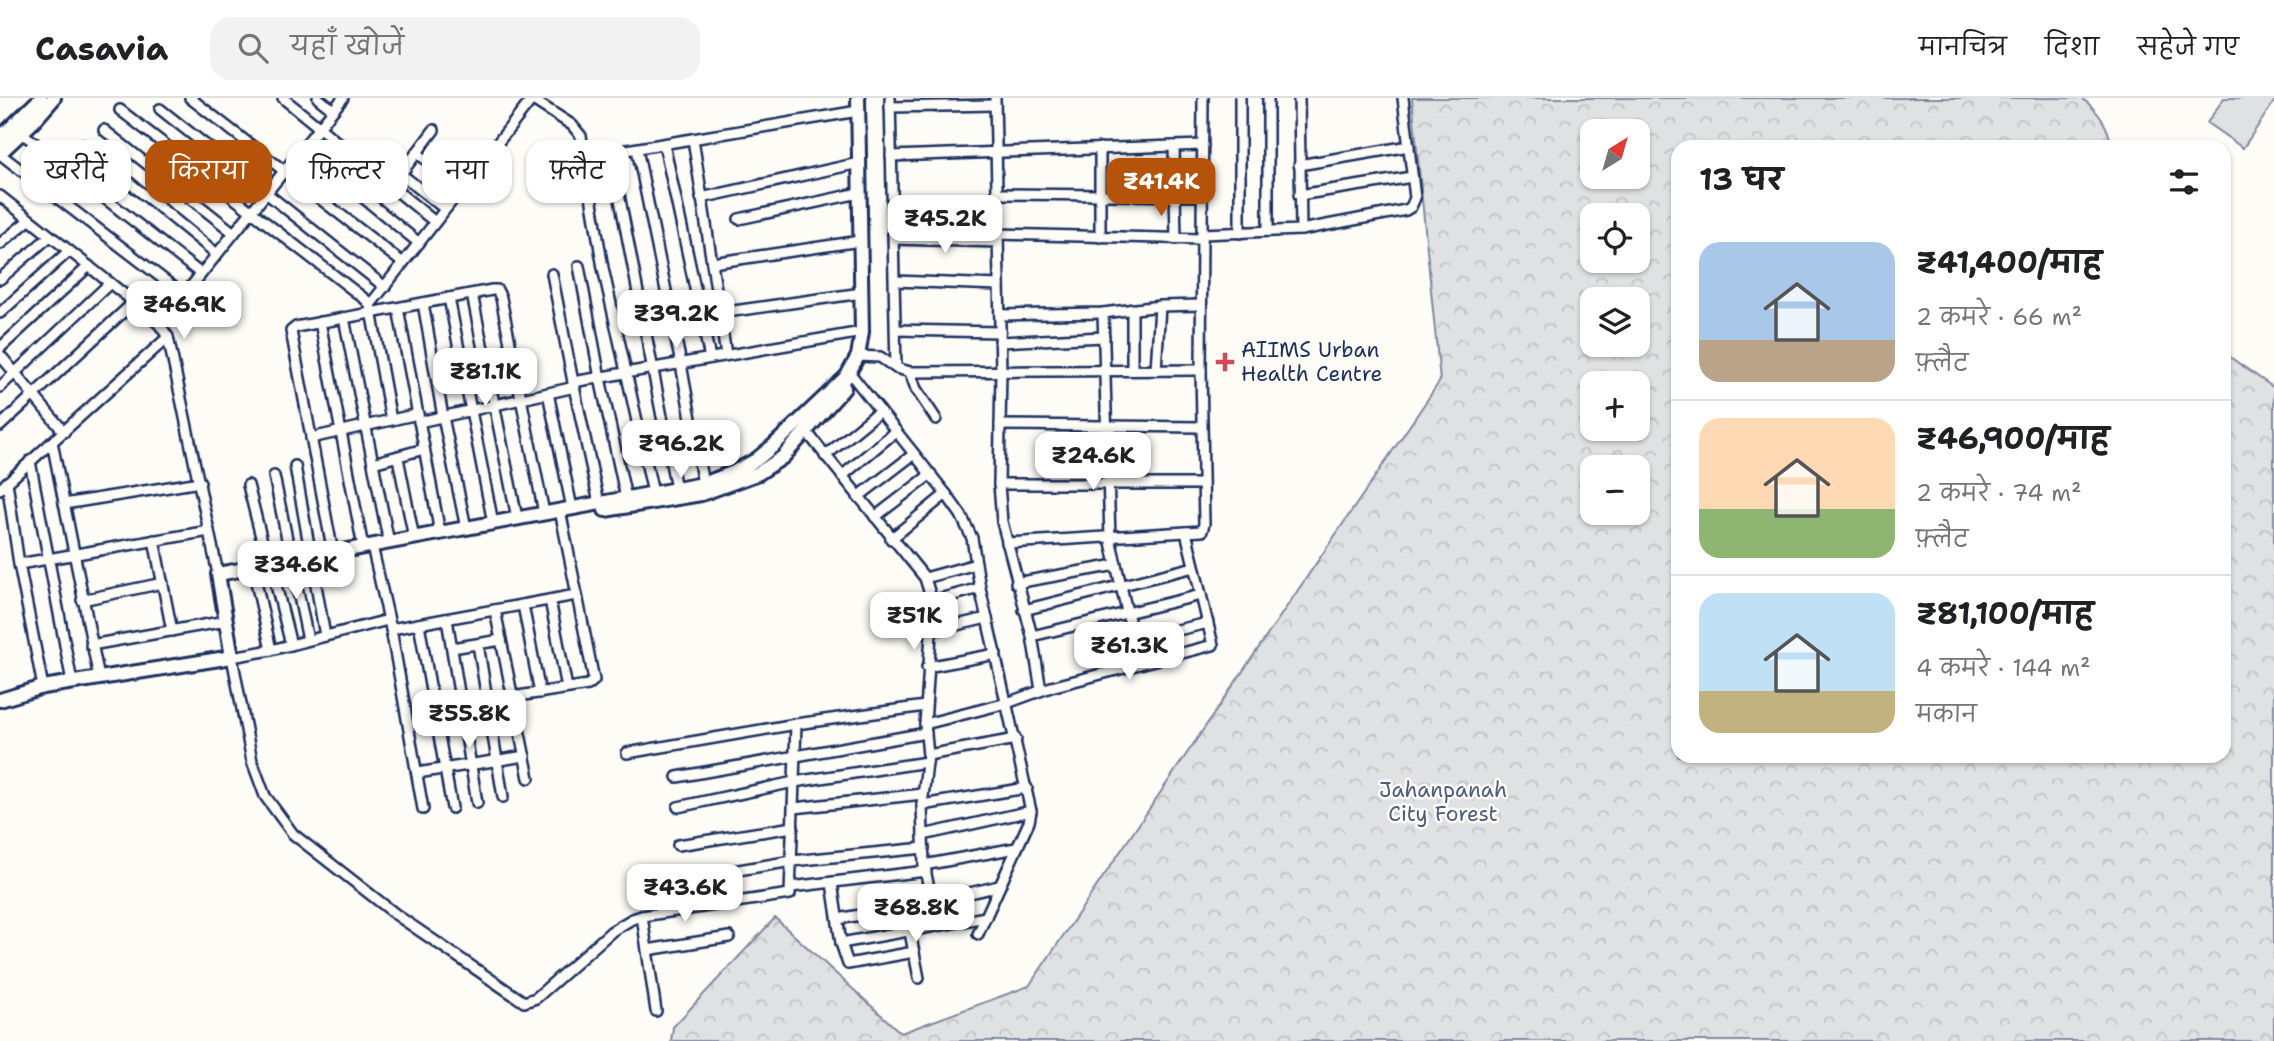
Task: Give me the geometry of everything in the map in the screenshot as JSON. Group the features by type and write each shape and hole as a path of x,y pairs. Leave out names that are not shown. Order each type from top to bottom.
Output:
{"street":[{"path":"0,138 41,98"},
{"path":"54,98 0,153 184,295"},
{"path":"190,98 403,263"},
{"path":"283,98 335,140"},
{"path":"318,98 333,110"},
{"path":"308,140 343,98"},
{"path":"1007,543 1198,532 1203,528 1203,98"},
{"path":"1240,98 1240,233"},
{"path":"1268,98 1268,231"},
{"path":"1299,98 1301,230"},
{"path":"894,239 1176,239 1301,230 1406,210 1411,207 1415,198 1403,98"},
{"path":"498,140 531,99 577,130 582,140"},
{"path":"629,150 693,139 859,102"},
{"path":"312,561 333,553 369,549 389,542 544,513 565,512 703,484 757,460 847,376 861,356 859,102"},
{"path":"219,579 565,512 701,494 759,473 783,457 853,377 870,335 859,102"},
{"path":"896,368 890,103 995,102 1001,371 999,484 1007,543 1032,636 1041,690"},
{"path":"160,109 199,140"},
{"path":"120,110 362,296 370,309 391,420"},
{"path":"104,130 234,233"},
{"path":"408,165 434,130"},
{"path":"22,133 201,274"},
{"path":"693,139 726,355"},
{"path":"664,144 710,358"},
{"path":"891,156 1203,145"},
{"path":"1174,146 1176,239"},
{"path":"1298,165 1409,146"},
{"path":"1100,148 1100,237"},
{"path":"637,149 703,484"},
{"path":"417,153 422,157"},
{"path":"701,198 859,163"},
{"path":"272,186 286,168"},
{"path":"1299,195 1412,177"},
{"path":"408,180 445,209"},
{"path":"131,184 217,254"},
{"path":"739,219 859,193"},
{"path":"997,194 1202,196"},
{"path":"272,198 385,286"},
{"path":"408,201 435,222"},
{"path":"2,202 134,302 160,325 168,337 200,482 252,761 265,796 293,834 398,916 517,999 524,1002 536,998 612,930 632,919 790,894 796,724"},
{"path":"160,325 258,203"},
{"path":"370,203 419,243"},
{"path":"370,309 449,203"},
{"path":"592,203 603,268 653,493"},
{"path":"621,203 676,489"},
{"path":"0,244 29,220"},
{"path":"0,279 50,236"},
{"path":"712,263 860,241"},
{"path":"0,313 69,251"},
{"path":"0,348 89,266"},
{"path":"579,266 626,498"},
{"path":"552,274 600,503"},
{"path":"895,281 999,285"},
{"path":"0,387 110,283"},
{"path":"333,553 291,331 296,327 344,318 370,309 398,308 492,290 499,293 544,513"},
{"path":"472,293 517,518"},
{"path":"719,313 862,293"},
{"path":"449,298 493,523"},
{"path":"0,426 134,302"},
{"path":"424,303 443,417 466,528"},
{"path":"1000,315 1103,313 1160,306 1202,305"},
{"path":"1156,370 1160,306"},
{"path":"398,308 440,533"},
{"path":"1132,309 1132,370"},
{"path":"1103,313 1110,538 1139,664"},
{"path":"344,318 389,542"},
{"path":"320,322 341,431 390,625 423,809"},
{"path":"897,330 1000,337 1104,338"},
{"path":"311,438 391,420 443,417 600,378 862,332"},
{"path":"43,687 4,485 168,337"},
{"path":"0,355 64,432"},
{"path":"861,356 880,357 896,368 910,372 1201,370"},
{"path":"910,372 916,388 936,419"},
{"path":"853,377 946,494 961,515 972,538 980,588 1031,811 1029,822 978,934"},
{"path":"512,697 588,685 594,680 576,595 548,393"},
{"path":"825,456 880,411"},
{"path":"1000,425 1201,427"},
{"path":"806,431 925,578 932,601 925,706 928,759 923,799 925,868 932,902"},
{"path":"842,477 896,431"},
{"path":"52,442 99,678"},
{"path":"373,463 424,449"},
{"path":"858,497 914,453"},
{"path":"398,457 414,538"},
{"path":"30,461 72,682"},
{"path":"295,466 324,636"},
{"path":"875,517 931,474"},
{"path":"274,476 308,640"},
{"path":"64,504 200,482"},
{"path":"999,484 1202,484"},
{"path":"248,485 291,645"},
{"path":"891,539 946,494"},
{"path":"19,564 209,531"},
{"path":"677,777 795,757 925,729 1041,690 1211,647 1213,643 1186,532"},
{"path":"154,540 172,631"},
{"path":"925,578 976,564"},
{"path":"1016,583 1116,565"},
{"path":"1024,610 1194,567"},
{"path":"253,572 271,650"},
{"path":"82,600 163,583"},
{"path":"932,601 980,588"},
{"path":"0,700 43,687 232,657 324,636 390,625 419,624 576,595"},
{"path":"1032,636 1201,595"},
{"path":"550,600 567,688"},
{"path":"523,605 540,693"},
{"path":"495,610 529,778"},
{"path":"931,631 987,618"},
{"path":"447,619 477,803"},
{"path":"91,645 226,621"},
{"path":"1134,640 1208,623"},
{"path":"419,624 452,808"},
{"path":"452,648 501,640"},
{"path":"478,644 503,797"},
{"path":"927,667 996,654"},
{"path":"626,753 796,724 925,706"},
{"path":"678,807 794,782 928,759 1016,739"},
{"path":"417,773 525,756"},
{"path":"794,808 1027,788"},
{"path":"923,835 1031,811"},
{"path":"678,845 793,827"},
{"path":"661,883 792,861 924,848"},
{"path":"791,887 925,868 1016,848"},
{"path":"832,883 846,962 851,965 914,952"},
{"path":"838,919 905,908 999,886"},
{"path":"905,908 919,978"},
{"path":"642,916 656,1011"},
{"path":"841,943 986,916"},
{"path":"647,950 729,937"}],"green space":[{"name":"Jahanpanah City Forest","path":"1412,98 2082,98 2093,108 2108,132 2110,140 1671,140 1671,763 2231,763 2231,358 2274,388 2274,1041 671,1041 673,1027 775,918 901,1033 1029,986 1440,381"},
{"path":"2224,98 2274,98 2274,102 2243,148 2207,123"}],"place":[{"name":"AIIMS Urban Health Centre","path":"1225,362"}]}
